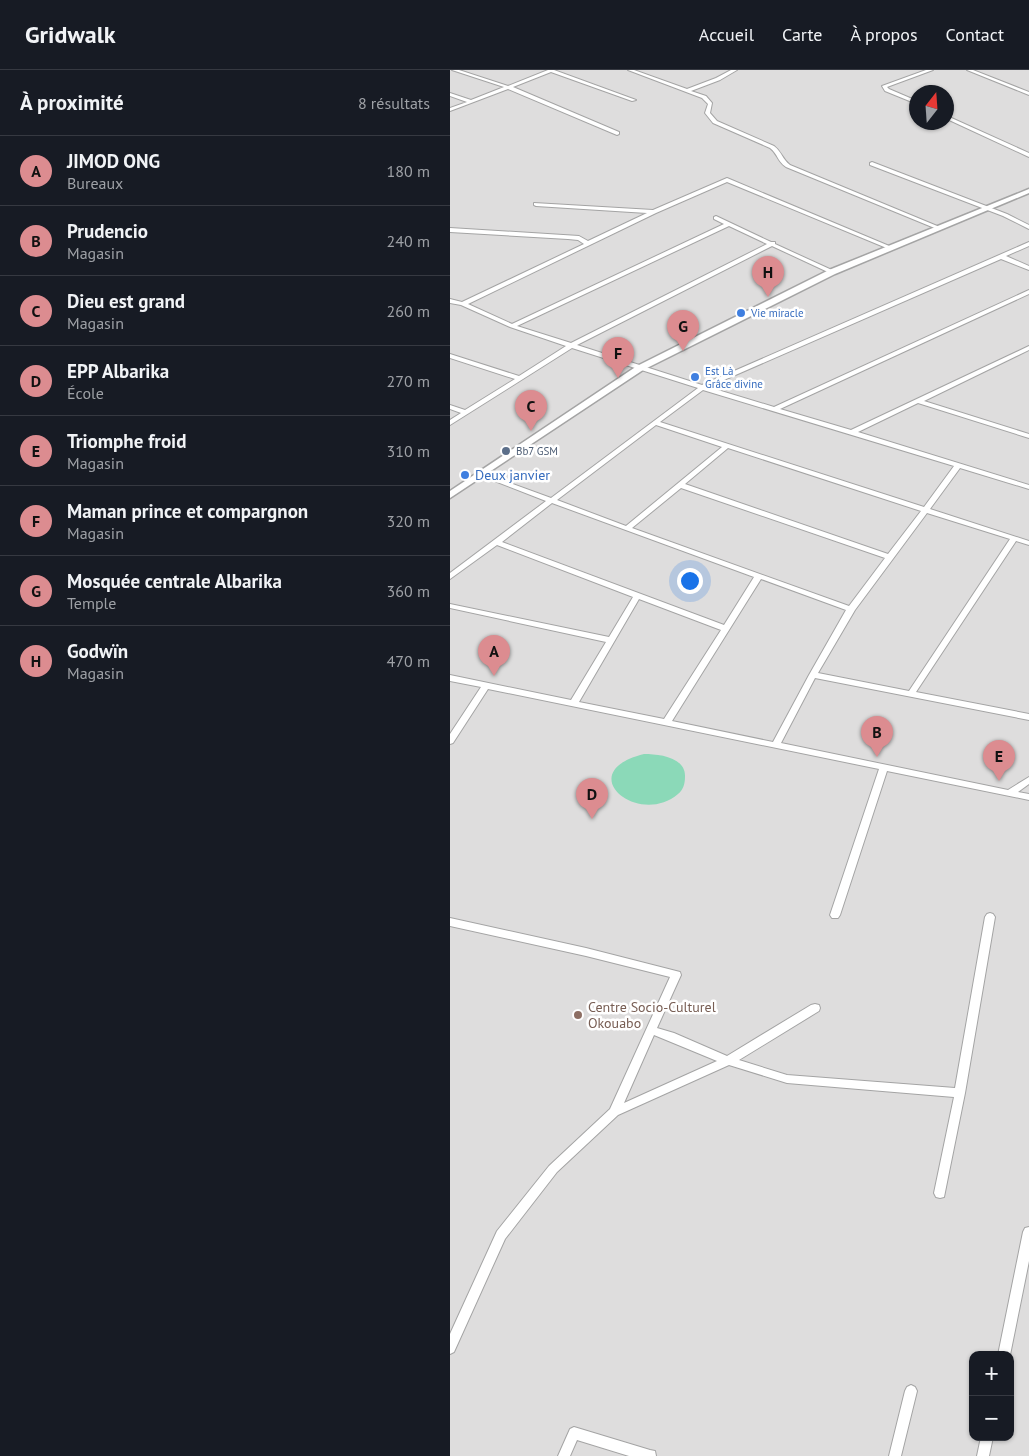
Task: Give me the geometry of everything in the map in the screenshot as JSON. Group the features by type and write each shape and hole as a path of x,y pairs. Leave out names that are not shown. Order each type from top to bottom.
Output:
{"street":[{"path":"454,70 511,88 617,133"},
{"path":"450,110 511,88 551,70 634,100"},
{"path":"630,70 689,90 708,100 710,104 707,113 715,122 772,146 777,151 781,161 788,166 939,228"},
{"path":"689,90 735,70"},
{"path":"909,100 887,90 884,86 931,70"},
{"path":"969,70 1029,94"},
{"path":"450,94 472,102"},
{"path":"954,121 1028,153"},
{"path":"872,164 1029,227"},
{"path":"464,304 587,243 727,180 891,248"},
{"path":"450,495 640,368 832,272 1029,191"},
{"path":"536,204 654,212"},
{"path":"716,218 832,272"},
{"path":"512,326 729,224"},
{"path":"450,230 579,238 587,243"},
{"path":"450,234 458,231"},
{"path":"450,423 572,345 772,243"},
{"path":"450,577 498,543 704,386 1029,244"},
{"path":"1002,257 1029,268"},
{"path":"776,408 1029,292"},
{"path":"450,301 464,304 512,326 640,368 776,408 1029,487"},
{"path":"853,432 1029,348"},
{"path":"450,356 520,378"},
{"path":"918,401 1029,436"},
{"path":"450,407 466,413"},
{"path":"656,423 1029,543"},
{"path":"627,528 727,446"},
{"path":"776,745 851,609 888,557 959,465"},
{"path":"481,474 851,609"},
{"path":"680,485 888,557"},
{"path":"911,694 1014,539"},
{"path":"498,543 726,629"},
{"path":"666,723 760,576"},
{"path":"573,704 638,595"},
{"path":"450,606 611,640"},
{"path":"813,675 1029,717"},
{"path":"450,678 1029,797"},
{"path":"450,741 486,686"},
{"path":"835,915 884,768"},
{"path":"1009,793 1029,780"},
{"path":"940,1193 960,1093 990,917"},
{"path":"450,922 586,952 676,975 614,1112"},
{"path":"450,1348 501,1236 553,1169 614,1112 728,1061 815,1008"},
{"path":"652,1030 728,1061 787,1079 960,1093"},
{"path":"1005,1351 1029,1232"},
{"path":"895,1456 911,1391"},
{"path":"564,1456 574,1433 650,1456"},
{"path":"983,1456 986,1441"}],"shaded area":[{"path":"450,70 1029,70 1029,1456 450,1456"}],"green space":[{"path":"644,754 664,756 681,765 684,770 685,780 678,794 662,803 646,805 630,801 619,794 612,784 613,773 623,762"}],"place":[{"name":"Godwïn","path":"768,297"},
{"name":"Vie miracle","path":"741,313"},
{"name":"Mosquée centrale Albarika","path":"683,351"},
{"name":"Est Là Grâce divine","path":"695,377"},
{"name":"Maman prince et compargnon","path":"618,378"},
{"name":"Dieu est grand","path":"531,431"},
{"name":"Bb7 GSM","path":"506,451"},
{"name":"Deux janvier","path":"465,475"},
{"name":"JIMOD ONG","path":"494,676"},
{"name":"Prudencio","path":"877,757"},
{"name":"Triomphe froid","path":"999,781"},
{"name":"EPP Albarika","path":"592,819"},
{"name":"Centre Socio-Culturel Okouabo","path":"578,1015"}]}
